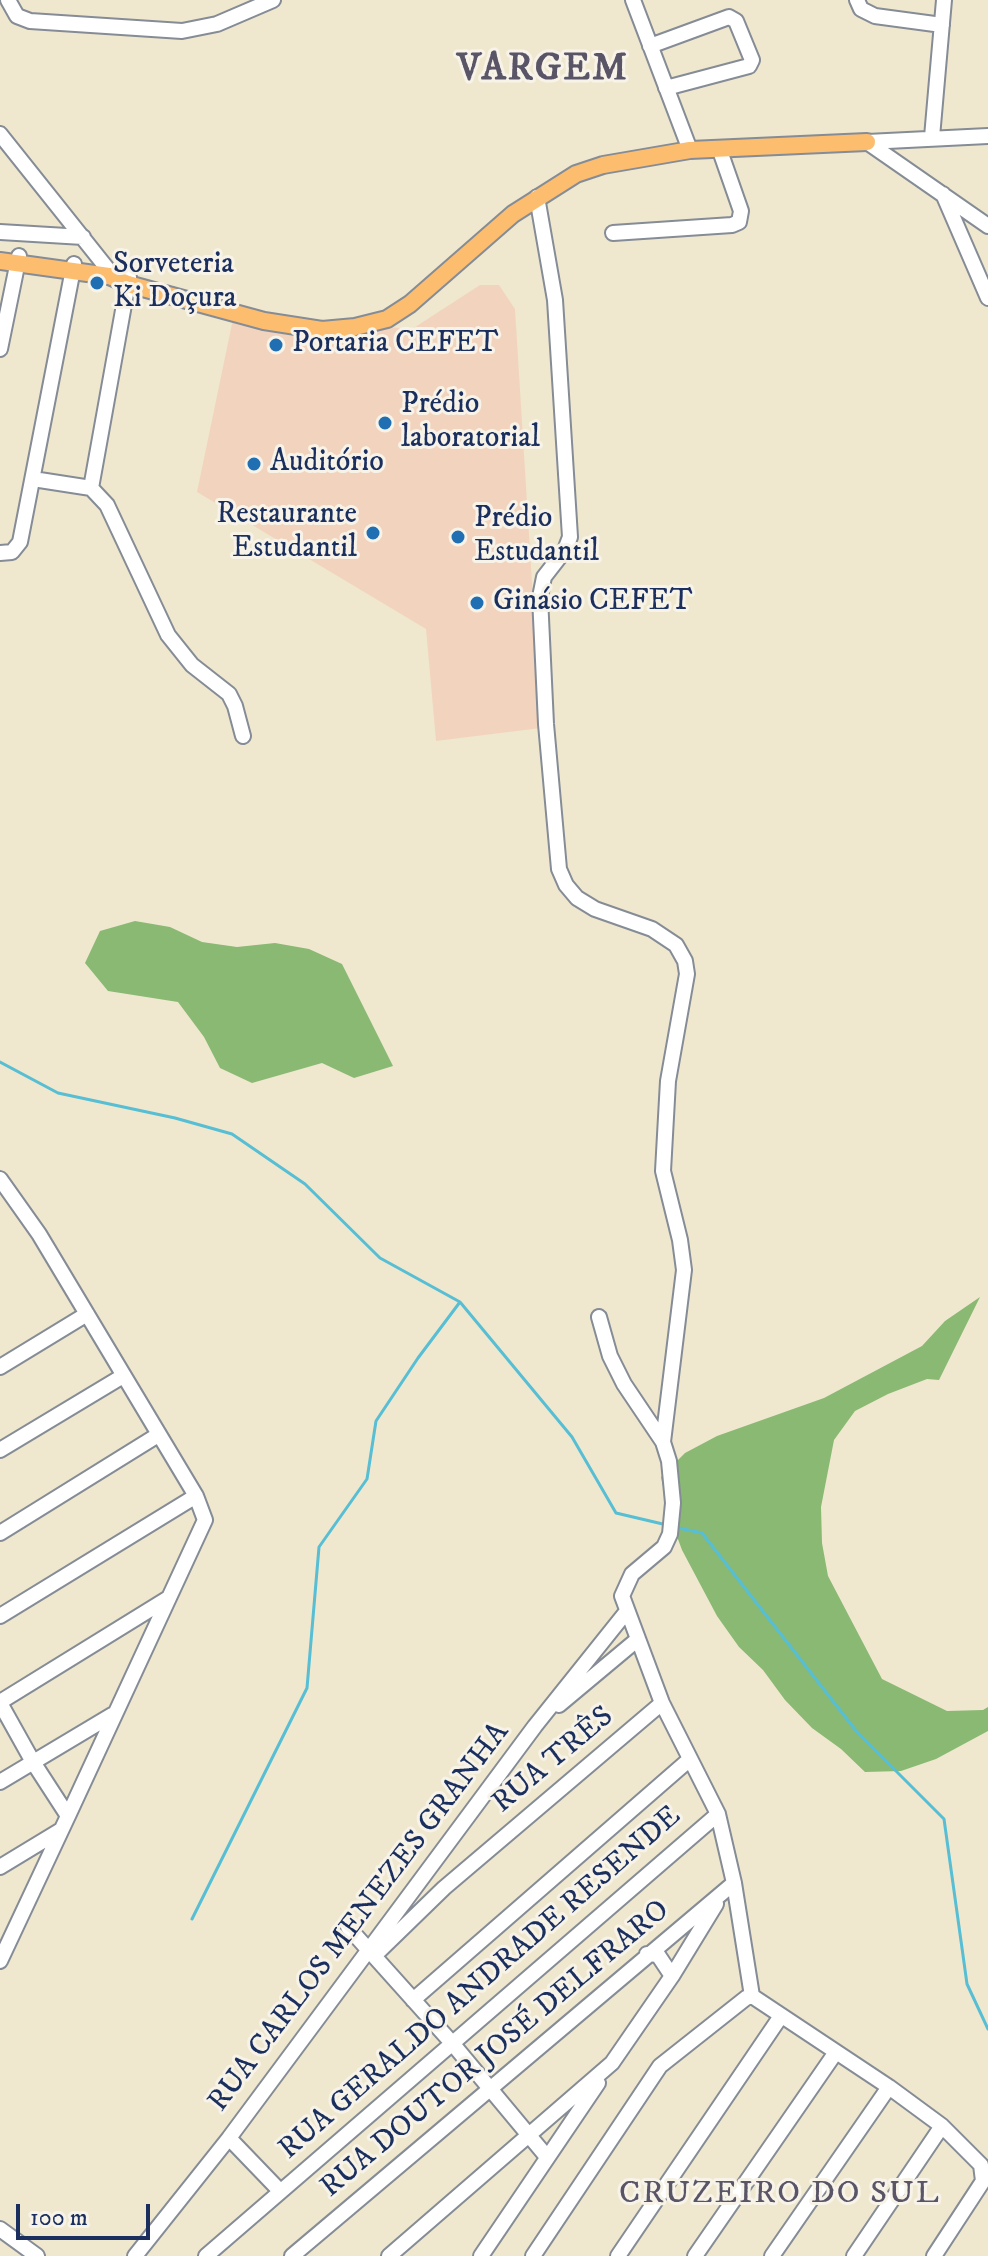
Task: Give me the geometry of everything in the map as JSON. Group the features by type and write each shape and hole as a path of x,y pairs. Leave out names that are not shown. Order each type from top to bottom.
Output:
{"main road":[{"path":"0,254 12,260 110,274 199,304 220,307 264,321 322,330 355,327 387,319 431,289 513,214 576,174 603,165 690,150 867,142"}],"street":[{"path":"0,23 11,6 23,20 182,31 217,24 273,0"},
{"path":"633,0 690,150"},
{"path":"857,0 861,9 875,16 942,25"},
{"path":"932,137 944,0"},
{"path":"650,46 729,17 736,21 752,60 749,66 666,88"},
{"path":"0,134 8,152 83,237 110,274"},
{"path":"867,142 988,136"},
{"path":"867,142 988,226"},
{"path":"613,233 739,222 741,211 719,148"},
{"path":"943,194 988,298"},
{"path":"537,197 555,300 570,537 565,550 544,577 540,597 546,724 559,869 566,885 577,898 595,909 652,929 676,945 685,961 687,974 668,1081 664,1142 663,1171 684,1270 663,1442"},
{"path":"0,232 83,237"},
{"path":"0,349 12,260"},
{"path":"0,553 12,552 20,542 74,267"},
{"path":"977,270 988,281"},
{"path":"91,488 129,281"},
{"path":"33,479 91,488 107,505 168,635 192,665 229,694 243,736"},
{"path":"0,1179 39,1234 204,1513 204,1526 63,1817 0,1961"},
{"path":"0,1367 87,1314"},
{"path":"599,1317 610,1356 624,1384 663,1442 669,1461 673,1503 670,1534 664,1547 639,1567 622,1596 662,1703 718,1814 734,1883 752,1996 889,2087 942,2126 974,2155 981,2165 983,2181 940,2253"},
{"path":"0,1450 123,1376"},
{"path":"0,1533 158,1435"},
{"path":"0,1616 196,1496"},
{"path":"63,1817 0,1702 167,1599"},
{"name":"RUA CARLOS MENEZES GRANHA","path":"135,2256 371,1952 427,1870 535,1726 627,1611"},
{"path":"535,1726 638,1639"},
{"name":"RUA TRÊS","path":"371,1952 662,1703"},
{"path":"0,1782 113,1715"},
{"path":"413,2000 690,1759"},
{"name":"RUA GERALDO ANDRADE RESENDE","path":"206,2256 718,1814"},
{"path":"0,1867 63,1817"},
{"path":"427,1870 438,1886 444,1888"},
{"name":"RUA DOUTOR JOSÉ DELFRARO","path":"292,2256 734,1883"},
{"path":"481,2256 672,1976 721,1897"},
{"path":"348,1927 452,2043 547,2157"},
{"path":"647,1954 658,1955 672,1976"},
{"path":"533,2256 660,2066 752,1996"},
{"path":"618,2256 781,2016"},
{"path":"695,2256 836,2052"},
{"path":"389,2256 612,2063"},
{"path":"772,2256 889,2087"},
{"path":"854,2256 942,2126"},
{"path":"229,2138 280,2191"},
{"path":"0,2229 37,2256"}],"shaded area":[{"path":"480,285 499,285 515,309 541,728 436,741 426,629 197,492 234,314 412,329"}],"green space":[{"path":"135,921 170,927 202,942 237,947 275,943 309,949 342,964 393,1066 354,1078 322,1063 252,1083 220,1068 204,1037 178,1002 108,991 85,963 100,931"},
{"path":"980,1297 939,1380 927,1379 855,1411 834,1440 821,1507 822,1543 828,1576 882,1679 947,1711 983,1710 988,1707 988,1731 936,1759 901,1771 865,1772 812,1728 785,1700 763,1670 739,1647 717,1616 682,1550 669,1515 661,1477 685,1453 717,1436 824,1398 922,1346 945,1321"}],"waterway":[{"path":"0,1062 58,1093 175,1118 232,1134 305,1184 380,1258 460,1302 572,1437 616,1513 667,1525"},
{"path":"192,1919 307,1688 319,1547 367,1479 376,1421 460,1302"},
{"path":"674,1527 702,1533 857,1732 944,1819 967,1984 988,2029"}],"place":[{"name":"Sorveteria Ki Doçura","path":"97,283"},
{"name":"Portaria CEFET","path":"276,345"},
{"name":"Prédio laboratorial","path":"385,423"},
{"name":"Auditório","path":"254,464"},
{"name":"Restaurante Estudantil","path":"373,533"},
{"name":"Prédio Estudantil","path":"458,537"},
{"name":"Ginásio CEFET","path":"477,603"}],"district":[{"name":"VARGEM","path":"543,71"},
{"name":"CRUZEIRO DO SUL","path":"780,2195"}]}
